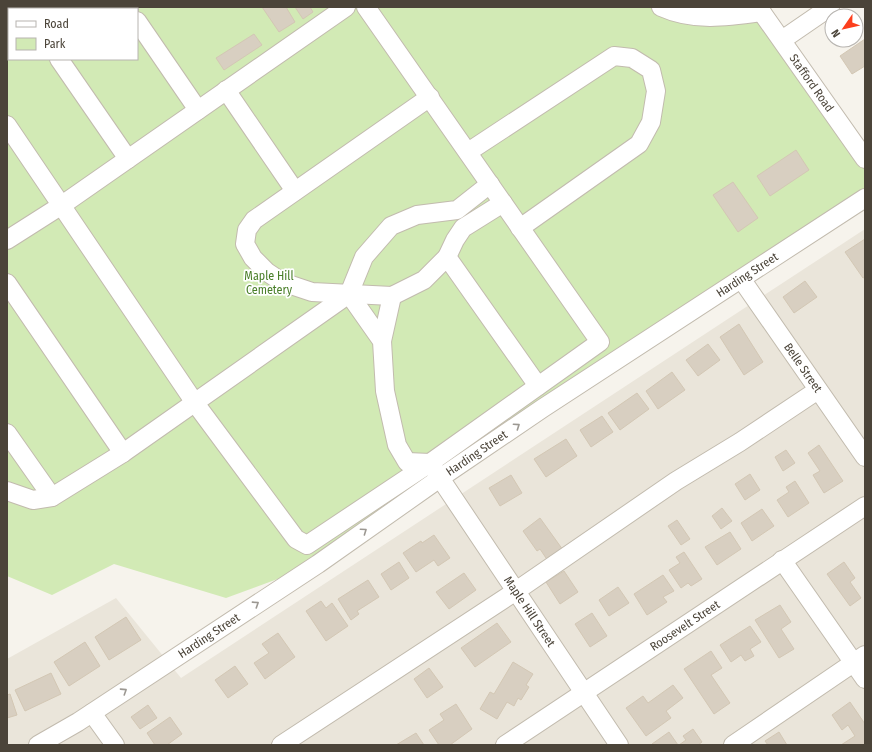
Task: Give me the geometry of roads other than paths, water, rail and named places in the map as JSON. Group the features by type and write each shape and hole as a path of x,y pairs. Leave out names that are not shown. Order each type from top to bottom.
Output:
{"street":[{"path":"7,240 62,205 346,7"},
{"path":"7,125 195,403 296,539 307,545 435,471 538,386 600,342 366,7"},
{"path":"661,7 682,16 720,18 760,9"},
{"path":"782,40 830,7"},
{"name":"Stafford Road","path":"760,9 865,159"},
{"path":"138,22 198,110"},
{"path":"468,152 614,56 632,58 651,70 656,91 651,122 639,144 520,228"},
{"path":"60,60 128,159"},
{"path":"226,90 295,191"},
{"path":"430,97 254,220 247,230 246,244 253,258 267,272 282,282 312,292 392,296 424,280 447,257 455,240 463,228 503,203"},
{"path":"7,491 34,500 52,497 123,453 349,294 364,257 391,226 417,215 457,210 490,184"},
{"name":"Harding Street","path":"38,745 92,713 318,564 435,471 543,408 742,280 865,198"},
{"path":"447,257 538,386"},
{"name":"Belle Street","path":"742,280 865,457"},
{"path":"7,284 123,453"},
{"path":"349,294 382,341"},
{"path":"392,296 382,341 385,391 397,445 407,462 435,471"},
{"path":"281,745 516,591 676,481 818,390"},
{"path":"7,433 52,497"},
{"name":"Maple Hill Street","path":"435,471 619,745"},
{"name":"Roosevelt Street","path":"505,745 865,506"},
{"path":"782,560 860,659 865,679"},
{"path":"733,745 860,659"},
{"path":"92,713 114,745"}],"park label":[{"name":"Maple Hill Cemetery","path":"269,283"}]}
